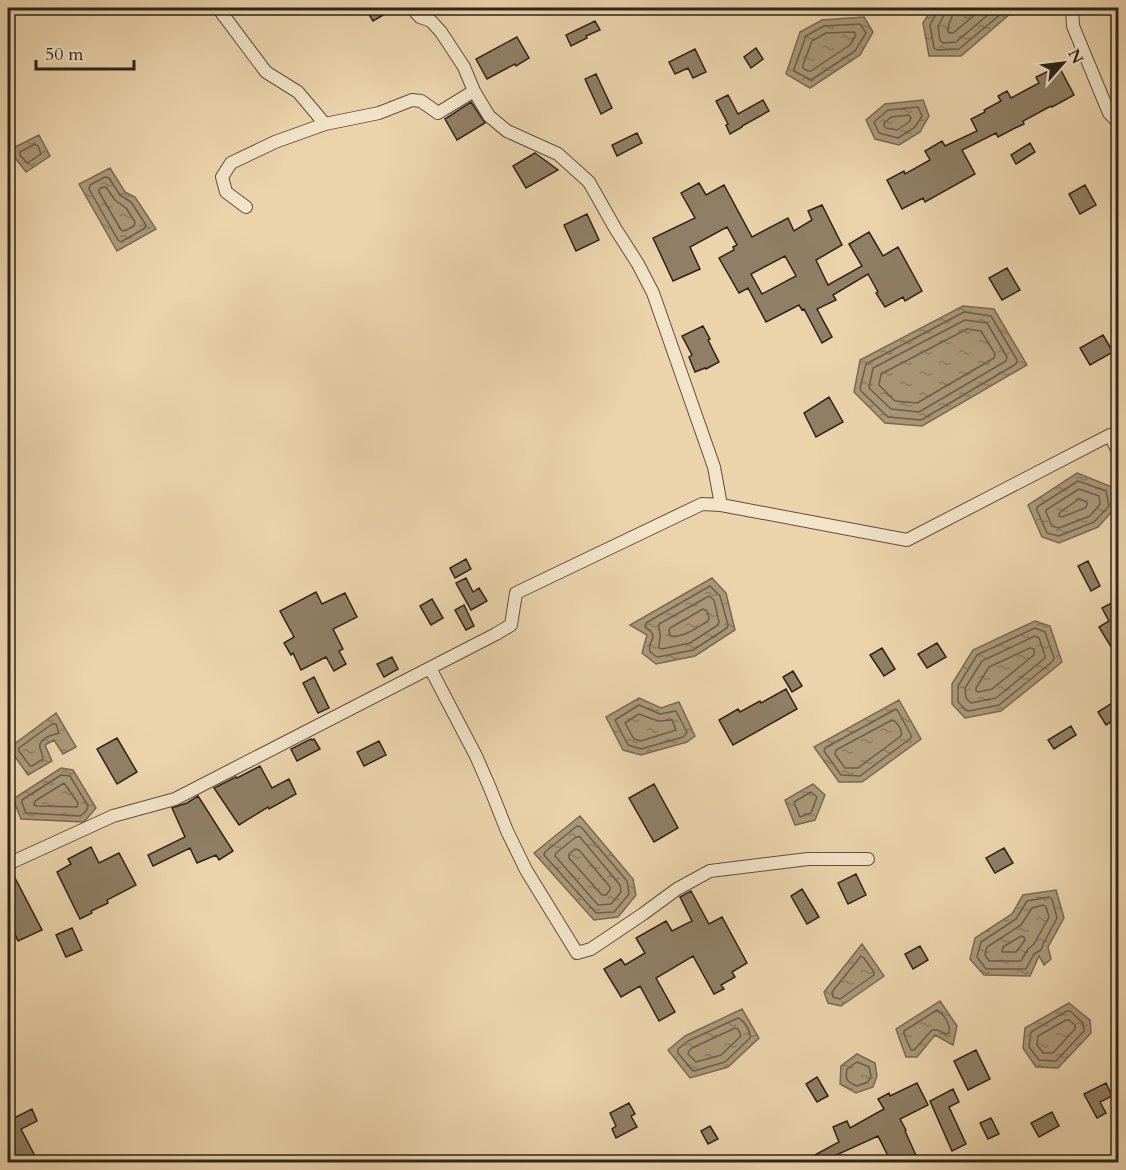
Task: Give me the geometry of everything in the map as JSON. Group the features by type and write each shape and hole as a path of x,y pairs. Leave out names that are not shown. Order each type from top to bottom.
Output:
{"street":[{"path":"218,8 266,72 298,92 325,124"},
{"path":"412,8 420,17 431,21 441,32 464,67 474,91 489,116 507,131 558,154 589,182 653,293 714,467 721,505"},
{"path":"1072,8 1073,26 1109,113 1119,122"},
{"path":"246,207 226,192 222,177 231,163 275,142 325,124 379,113 412,100 421,101 438,113 474,91"},
{"path":"8,864 113,816 175,799 429,668 511,625 516,593 702,504 721,505 907,540 1110,435 1119,452"},
{"path":"429,668 476,756 526,870 577,953 591,949 677,889 710,871 808,859 868,860"}],"water":[{"path":"1008,8 1011,13 961,56 929,56 923,23 932,9"},
{"path":"864,17 873,32 860,55 810,88 786,74 800,32 822,20"},
{"path":"923,100 929,116 920,132 899,145 875,139 866,120 885,104"},
{"path":"39,135 50,156 26,172 9,150"},
{"path":"110,168 125,192 135,197 156,229 117,251 79,184"},
{"path":"963,306 994,309 1027,365 922,426 885,423 854,392 860,360"},
{"path":"1077,473 1112,487 1116,507 1098,527 1059,543 1042,537 1028,505"},
{"path":"712,578 726,593 735,630 695,656 656,664 642,653 647,635 630,625"},
{"path":"1035,621 1050,626 1062,662 1001,711 965,718 952,704 952,684 973,650"},
{"path":"639,698 661,708 679,702 695,736 687,742 641,755 623,750 606,717"},
{"path":"899,700 921,739 862,782 839,782 814,747"},
{"path":"56,713 76,747 63,754 54,740 45,745 52,761 28,775 9,748"},
{"path":"61,768 73,770 96,808 84,822 21,819 13,799"},
{"path":"813,784 825,795 815,820 795,825 785,800"},
{"path":"580,816 633,879 636,895 618,917 594,920 534,853"},
{"path":"1056,890 1064,918 1048,947 1051,959 1044,965 1039,956 1030,976 984,975 970,959 975,938 1012,914 1023,895"},
{"path":"862,944 884,976 841,1006 828,1003 824,992"},
{"path":"940,1001 957,1026 953,1045 935,1035 917,1057 906,1057 896,1029"},
{"path":"1069,1003 1090,1020 1091,1033 1058,1068 1036,1067 1023,1048 1025,1028"},
{"path":"742,1009 759,1038 728,1067 690,1078 668,1050 685,1036"},
{"path":"857,1054 875,1063 877,1076 873,1087 856,1093 840,1084 841,1066"}],"building":[{"path":"365,8 381,8 385,14 373,21"},
{"path":"595,21 600,30 571,46 566,35"},
{"path":"517,37 529,58 487,79 476,59"},
{"path":"756,48 763,59 751,68 744,57"},
{"path":"695,49 706,72 693,78 688,68 675,74 669,62"},
{"path":"1056,61 1074,95 1023,121 1024,124 998,137 996,133 962,150 975,174 925,202 923,198 902,209 887,180 904,171 905,174 930,160 925,151 942,141 945,146 977,131 971,119 1001,101 998,96 1007,91 1011,98 1039,83 1036,77 1049,71 1046,66"},
{"path":"596,74 612,108 601,114 585,79"},
{"path":"728,95 738,114 763,100 769,111 730,134 726,125 728,124 716,101"},
{"path":"471,102 485,123 457,140 445,119"},
{"path":"637,133 642,143 617,156 612,145"},
{"path":"1030,143 1035,152 1016,164 1011,155"},
{"path":"535,153 558,170 526,188 513,166"},
{"path":"699,183 706,195 724,185 752,237 788,218 794,231 812,220 808,211 822,205 842,245 816,260 828,285 862,266 849,244 869,232 883,256 898,247 922,291 905,301 903,297 885,307 868,274 833,295 836,300 817,309 832,337 822,343 804,309 802,310 799,305 766,322 748,288 739,293 719,258 734,250 733,247 737,245 727,227 690,247 700,269 673,281 653,238 695,218 681,193","holes":["785,256 796,276 762,294 751,274"]},
{"path":"1085,185 1096,205 1080,214 1069,194"},
{"path":"587,214 599,240 576,251 564,225"},
{"path":"1007,268 1020,290 1002,300 989,278"},
{"path":"703,326 719,362 695,372 689,357 692,355 682,336"},
{"path":"1103,335 1113,352 1090,365 1080,348"},
{"path":"829,397 843,422 816,437 804,413"},
{"path":"466,559 471,569 455,578 450,568"},
{"path":"1088,561 1100,586 1091,591 1078,566"},
{"path":"466,578 473,592 479,588 487,601 471,610 456,583"},
{"path":"316,592 322,604 345,593 357,617 333,629 343,649 339,651 346,664 334,671 326,657 301,670 293,653 291,655 284,643 294,637 280,611"},
{"path":"432,599 443,618 431,625 420,606"},
{"path":"1119,599 1119,660 1099,627 1109,621 1102,608"},
{"path":"464,605 474,626 466,630 455,610"},
{"path":"937,643 946,657 927,668 918,654"},
{"path":"882,648 895,669 884,676 870,655"},
{"path":"392,657 398,669 384,677 377,664"},
{"path":"793,671 802,686 792,692 783,677"},
{"path":"314,677 329,708 318,713 303,683"},
{"path":"786,689 797,709 733,745 719,720 738,709 740,712 760,701 761,703"},
{"path":"1112,703 1119,717 1106,725 1098,712"},
{"path":"1071,726 1076,735 1054,749 1048,740"},
{"path":"117,738 137,772 117,784 97,749"},
{"path":"314,739 320,749 297,761 291,749"},
{"path":"379,741 386,755 364,766 357,752"},
{"path":"260,766 272,788 289,779 296,794 269,809 268,807 239,825 214,788"},
{"path":"654,784 678,828 654,842 629,798"},
{"path":"198,796 233,851 219,860 216,855 197,863 190,848 153,866 148,855 185,837 172,808"},
{"path":"91,847 99,863 119,853 136,885 107,900 108,903 80,919 57,872 71,864 68,859"},
{"path":"1004,848 1013,863 995,873 986,858"},
{"path":"856,874 866,895 848,904 838,883"},
{"path":"14,876 42,930 18,941 8,918 8,879"},
{"path":"802,889 819,917 807,924 791,896"},
{"path":"691,891 709,924 722,917 747,963 732,972 735,977 721,985 724,989 714,994 693,956 656,978 675,1012 659,1021 640,986 621,997 604,969 621,959 625,965 645,953 636,938 666,921 672,931 692,921 680,897"},
{"path":"72,928 82,950 66,957 56,935"},
{"path":"920,946 928,960 913,969 905,954"},
{"path":"976,1050 990,1079 968,1090 954,1061"},
{"path":"817,1077 828,1096 817,1102 806,1084"},
{"path":"917,1083 928,1105 900,1119 919,1162 891,1162 878,1136 834,1156 837,1162 802,1162 839,1142 833,1127 847,1121 850,1128 884,1109 878,1099"},
{"path":"1106,1083 1112,1096 1100,1102 1106,1113 1097,1118 1084,1094"},
{"path":"953,1089 959,1102 949,1107 966,1144 952,1151 930,1101"},
{"path":"629,1103 635,1114 631,1116 637,1127 616,1138 612,1129 616,1126 610,1113"},
{"path":"32,1109 37,1121 21,1129 38,1162 8,1162 8,1121"},
{"path":"1052,1112 1059,1126 1039,1137 1031,1123"},
{"path":"991,1118 999,1134 988,1139 980,1123"},
{"path":"710,1126 718,1139 708,1144 701,1131"}]}
